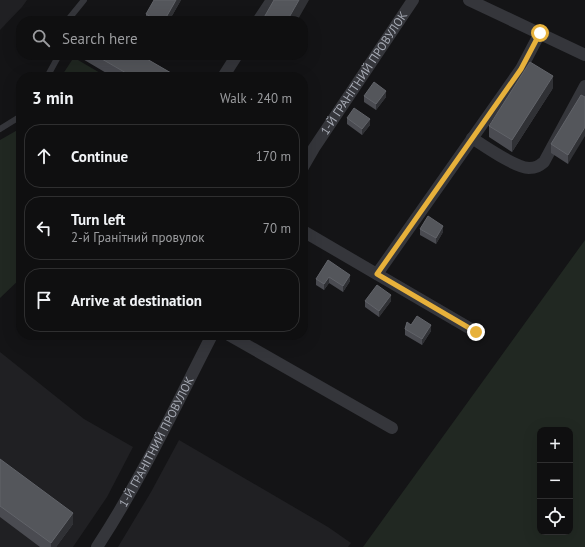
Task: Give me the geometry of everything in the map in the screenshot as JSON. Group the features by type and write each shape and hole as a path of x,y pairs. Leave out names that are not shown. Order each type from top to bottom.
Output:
{"street":[{"path":"261,16 272,0"},
{"name":"1-Й ГРАНІТНИЙ ПРОВУЛОК","path":"308,158 413,0"},
{"path":"469,0 585,55"},
{"path":"377,274 521,69 540,33"},
{"path":"226,72 234,60"},
{"path":"472,138 508,160 522,166 528,168 539,166 544,162 585,86"},
{"path":"308,235 476,332"},
{"name":"1-Й ГРАНІТНИЙ ПРОВУЛОК","path":"96,547 122,507 156,445 209,340"},
{"path":"238,340 392,428"}],"lane":[{"path":"71,16 84,0"},
{"path":"50,72 56,60"},
{"path":"0,129 16,119"}],"shaded area":[{"path":"0,0 27,0 0,30"},
{"path":"72,60 78,60 98,72 64,72"},
{"path":"16,131 16,283 0,298 0,140"},
{"path":"585,240 585,547 363,547"},
{"path":"0,352 84,419 133,447 107,497 73,547 0,547"},
{"path":"179,440 328,527 351,543 348,547 118,547 151,492"}],"building":[{"path":"154,0 176,0 167,16 149,16 146,14"},
{"path":"274,0 299,0 290,16 265,16"},
{"path":"104,60 149,60 169,72 124,72"},
{"path":"530,62 553,76 512,140 489,126"},
{"path":"374,82 386,91 376,104 364,96"},
{"path":"581,95 585,97 585,127 568,155 551,144"},
{"path":"354,108 370,119 362,129 347,118"},
{"path":"428,216 443,226 436,238 420,229"},
{"path":"328,260 350,275 343,286 329,277 324,284 316,279"},
{"path":"377,285 391,295 379,311 365,301"},
{"path":"417,316 431,325 422,339 405,329 407,322 411,325"},
{"path":"0,459 73,513 51,543 0,506"}],"route":[{"path":"476,332 377,274 521,69 540,33"}]}
